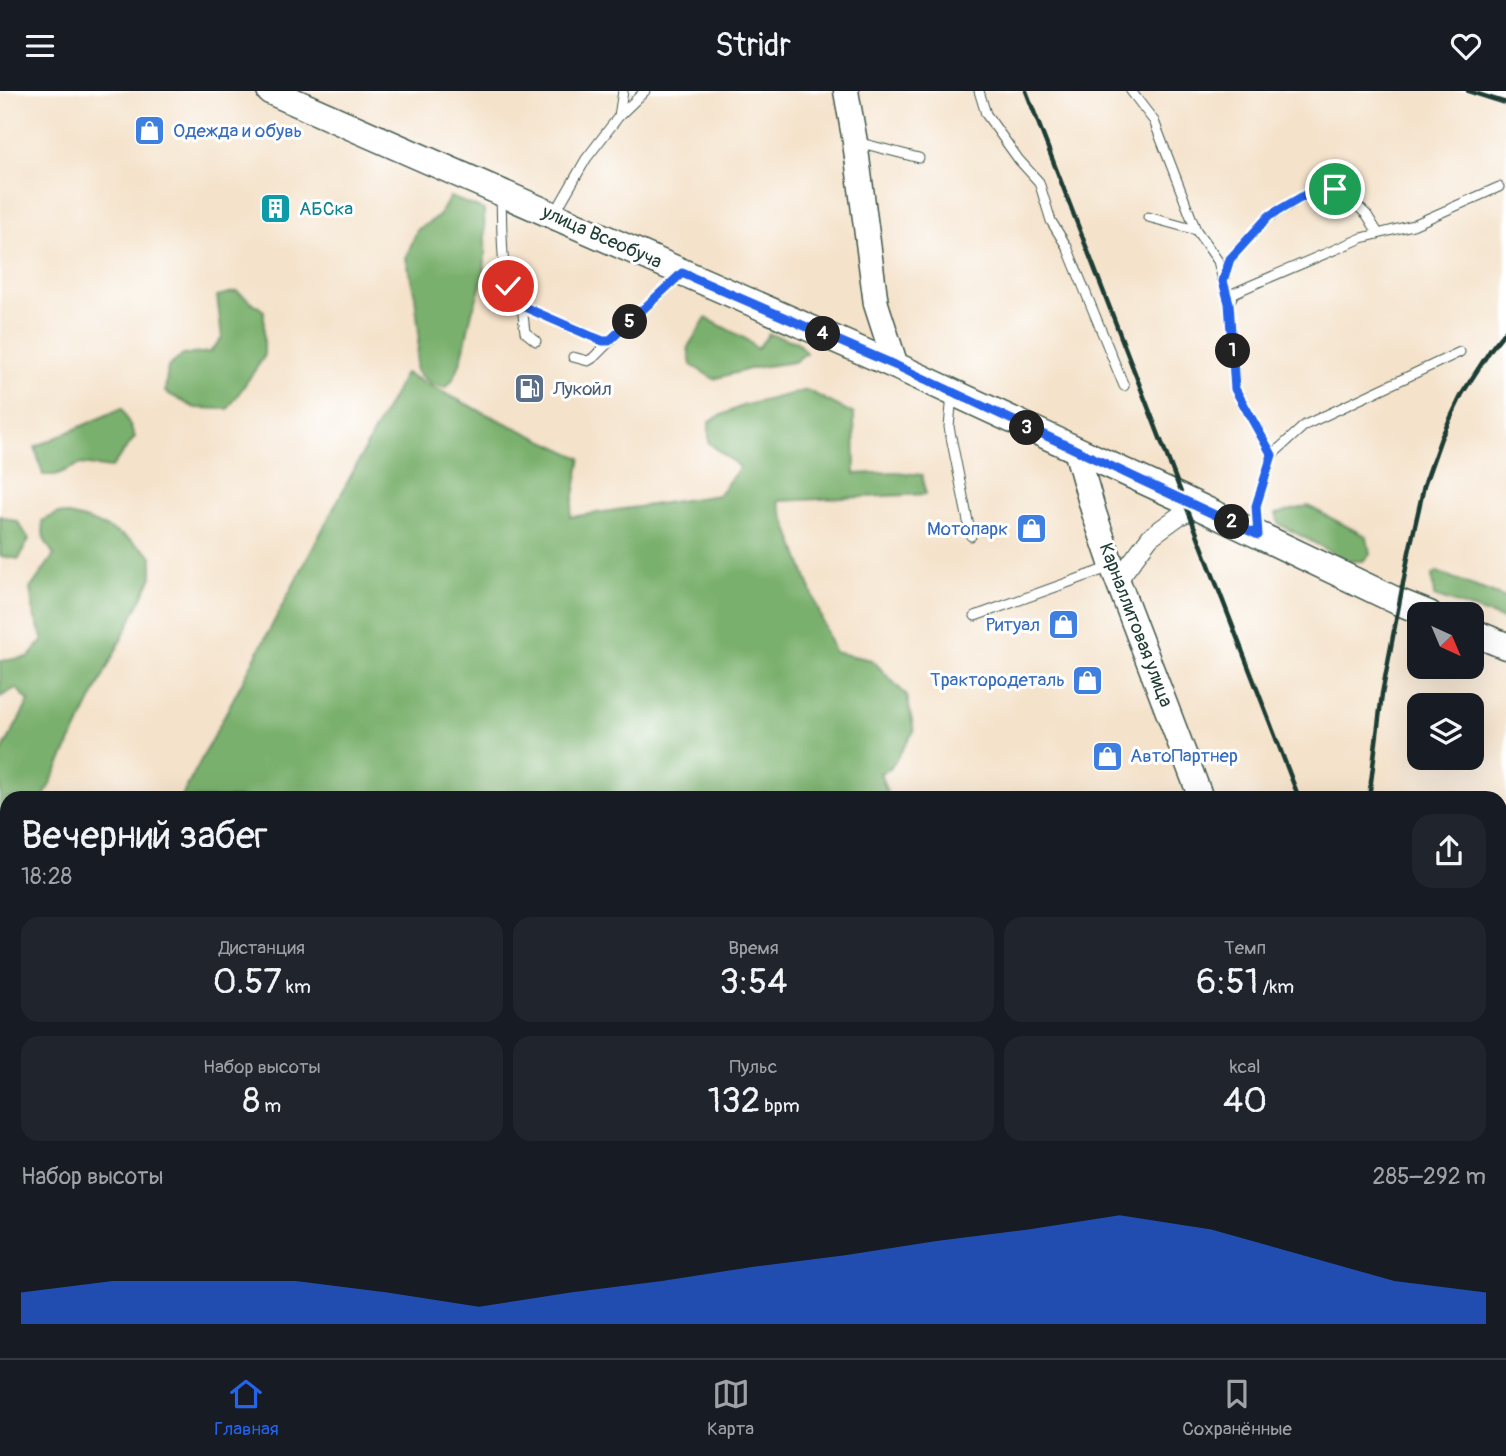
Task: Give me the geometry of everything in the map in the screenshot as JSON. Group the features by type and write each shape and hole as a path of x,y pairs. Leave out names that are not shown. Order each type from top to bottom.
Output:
{"main road":[{"name":"улица Всеобуча","path":"270,91 897,366 1407,605"},
{"path":"1484,637 1506,646"}],"street":[{"path":"846,91 876,304 897,366"},
{"name":"Карналлитовая улица","path":"1076,450 1115,573 1198,791"},
{"path":"1115,573 1150,537 1179,516 1200,507"}],"lane":[{"path":"619,116 623,91"},
{"path":"553,215 586,159 619,116 645,91"},
{"path":"979,91 986,114 1018,159 1039,182 1051,221 1067,247 1124,386"},
{"path":"1132,91 1154,121 1196,230 1218,261 1229,303 1235,389 1272,455"},
{"path":"855,142 919,158"},
{"path":"1229,303 1234,293 1362,238 1413,225 1499,187"},
{"path":"1223,281 1230,259 1269,216 1314,190 1335,189 1349,198 1367,215 1378,233"},
{"path":"501,192 506,276 510,290 522,306 603,341 611,340"},
{"path":"1148,217 1196,230"},
{"path":"573,357 588,361 593,358 682,273"},
{"path":"522,306 525,332 536,341"},
{"path":"1258,535 1256,506 1272,455 1306,425 1460,352"},
{"path":"952,393 949,426 971,535"},
{"path":"975,616 1115,573"}],"green space":[{"path":"450,197 484,210 485,255 482,281 460,364 445,388 429,382 416,371 419,332 415,296 406,258 417,230 439,216"},
{"path":"237,291 264,311 264,357 228,409 195,408 165,392 168,367 183,355 210,352 222,338 217,296"},
{"path":"706,318 746,339 757,349 769,334 797,342 806,353 794,362 753,368 714,379 691,365 688,347"},
{"path":"405,373 581,458 570,517 718,495 740,467 709,443 709,421 742,406 807,390 854,414 855,474 896,472 922,475 926,494 778,501 834,652 872,660 907,696 914,731 890,769 880,773 886,791 185,791"},
{"path":"122,408 135,437 111,468 80,464 56,475 43,475 35,447"},
{"path":"1308,506 1367,537 1370,554 1363,561 1348,561 1279,524 1276,514"},
{"path":"58,513 108,528 152,556 152,577 46,791 0,791 0,755 29,701 16,688 0,697 0,661 29,657 43,640 34,615 30,589 54,555 44,539 42,521"},
{"path":"0,516 18,522 29,539 19,559 0,556"},
{"path":"1437,572 1506,598 1506,620 1484,613 1484,602 1452,602 1434,596 1432,576"}],"railway":[{"path":"1026,91 1296,791"},
{"path":"1468,91 1506,103"},
{"path":"1370,791 1382,694 1424,486 1441,438 1462,394 1506,330"}],"place":[{"name":"Одежда и обувь","path":"150,131"},
{"name":"АБСка","path":"276,209"},
{"name":"Лукойл","path":"530,389"},
{"name":"Мотопарк","path":"1031,529"},
{"name":"Ритуал","path":"1063,625"},
{"name":"Трактородеталь","path":"1088,680"},
{"name":"АвтоПартнер","path":"1107,756"}],"route":[{"path":"508,286 522,306 593,337 609,341 682,273 897,366 1258,535 1256,506 1272,455 1235,389 1229,303 1223,281 1230,259 1269,216 1314,190 1335,189"}]}
